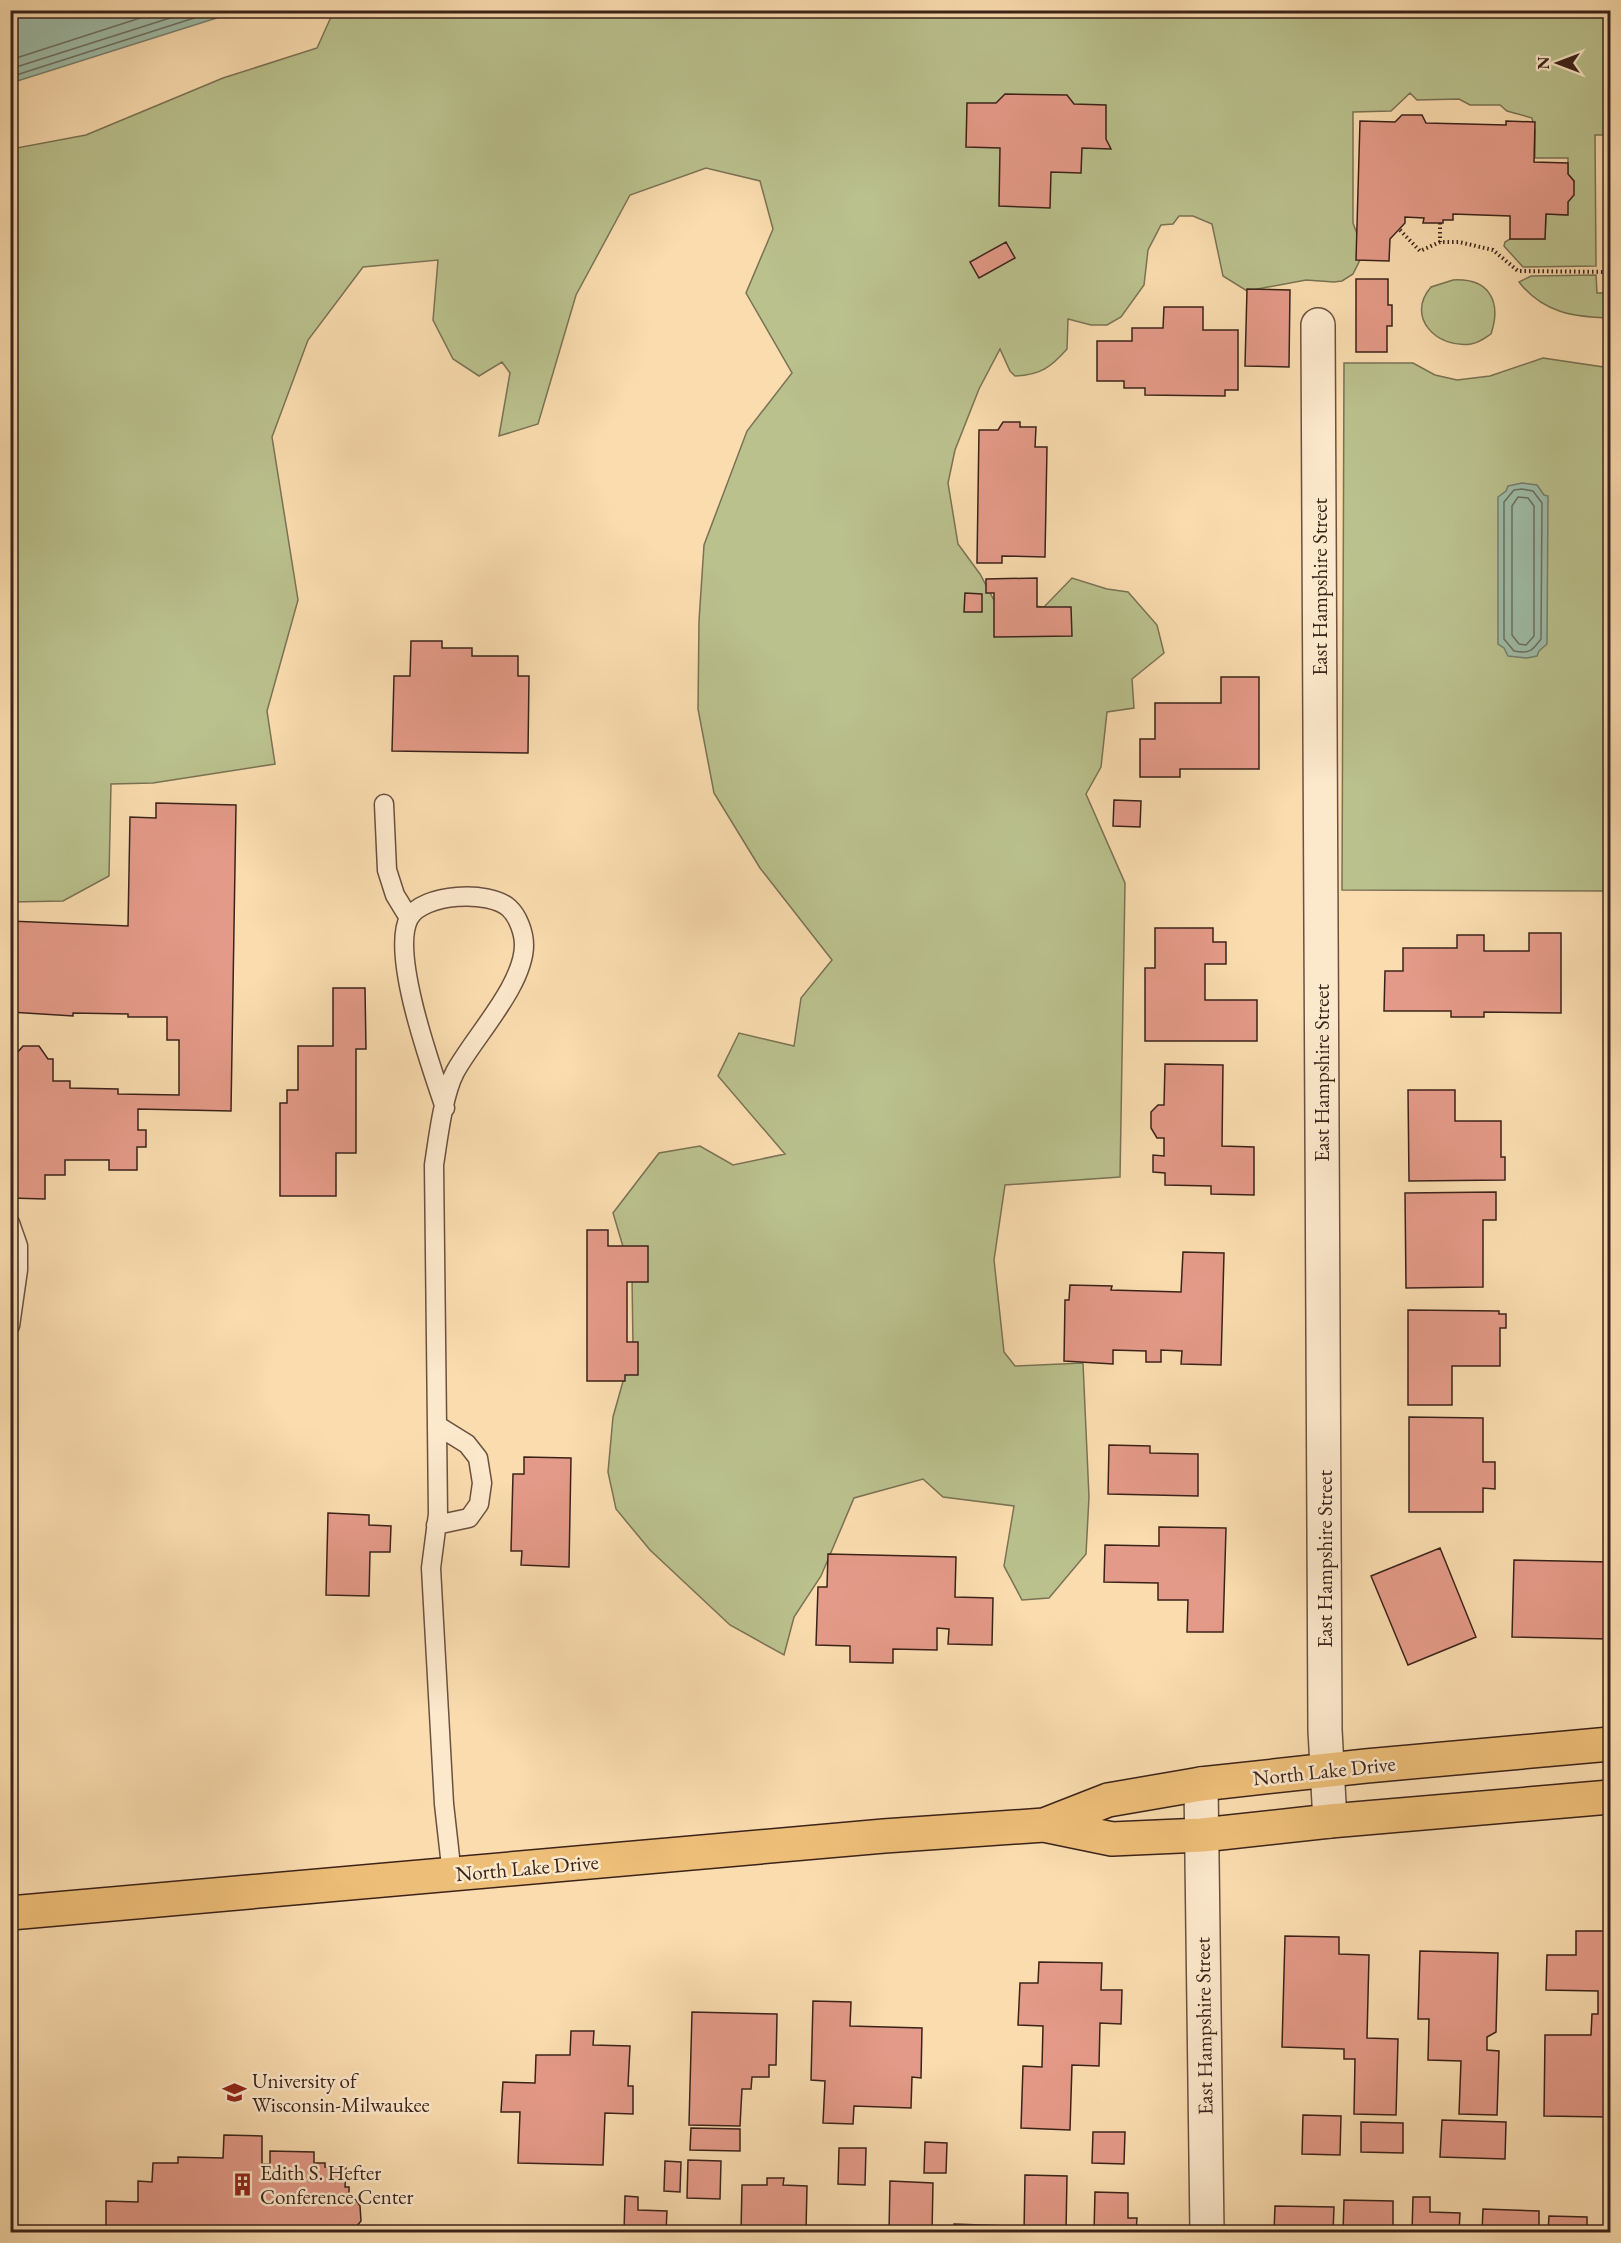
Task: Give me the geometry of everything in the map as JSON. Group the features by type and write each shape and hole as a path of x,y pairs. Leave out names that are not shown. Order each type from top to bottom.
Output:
{"main road":[{"name":"North Lake Drive","path":"1044,1825 1108,1800 1201,1784 1611,1744"},
{"name":"North Lake Drive","path":"10,1913 873,1837 1044,1825 1112,1839 1202,1834 1611,1797"}],"street":[{"name":"East Hampshire Street","path":"1318,325 1327,1771 1330,1821"},
{"name":"East Hampshire Street","path":"1201,1784 1207,2232"}],"lane":[{"path":"384,804 387,870 395,895 409,918"},
{"path":"445,1108 416,1022 406,965 406,936 409,918 420,906 445,898 496,899 511,909 523,932 524,948 514,980 454,1074 445,1108 440,1125 434,1166 438,1426 436,1525 431,1568 444,1804 452,1875"},
{"path":"10,1223 18,1246 18,1270 10,1326"},
{"path":"436,1525 469,1518 479,1504 482,1483 478,1458 467,1443 438,1426"}],"path":[{"path":"1440,223 1440,242"},
{"path":"1400,230 1420,252 1440,242 1459,242 1485,246 1502,256 1518,271 1611,272"}],"green space":[{"path":"351,11 1610,11 1610,135 1595,135 1596,266 1523,267 1504,246 1505,242 1510,239 1545,239 1546,214 1567,215 1574,181 1568,174 1568,158 1535,158 1535,131 1532,118 1507,111 1500,105 1470,105 1459,99 1417,100 1410,93 1391,111 1353,112 1353,223 1364,252 1353,274 1342,281 1306,280 1247,291 1223,276 1212,224 1193,216 1179,216 1173,224 1161,225 1148,250 1144,285 1121,317 1107,325 1091,325 1068,319 1067,349 1045,369 1032,374 1015,376 1010,371 1000,349 979,389 955,450 948,483 958,544 980,574 995,602 1044,607 1072,578 1107,589 1128,592 1157,625 1164,653 1132,679 1134,708 1107,712 1101,767 1086,794 1125,883 1120,1177 1005,1185 994,1260 1004,1352 1015,1366 1083,1363 1089,1497 1086,1554 1049,1598 1022,1600 1004,1566 1014,1506 943,1497 923,1479 854,1498 821,1576 794,1617 784,1655 730,1625 650,1550 616,1509 608,1472 613,1417 633,1346 632,1277 613,1213 659,1153 700,1146 733,1165 785,1154 718,1076 739,1033 794,1046 801,998 832,960 760,868 714,793 698,709 699,621 704,545 747,431 792,373 746,293 773,229 760,181 706,168 630,195 576,295 538,424 499,436 510,373 502,362 479,376 453,359 433,320 438,260 363,267 308,340 272,437 298,600 267,711 275,764 153,783 111,784 109,876 63,901 11,902 11,149 86,135 223,78 317,48 331,17"},
{"path":"1596,275 1597,293 1610,293 1610,318 1572,314 1549,307 1538,301 1519,282 1531,276"},
{"path":"1453,280 1476,283 1490,294 1495,311 1491,334 1477,343 1458,344 1447,341 1428,329 1423,320 1424,298 1431,287"},
{"path":"1543,358 1610,368 1610,891 1342,890 1344,363 1413,363 1435,375 1457,380 1490,376"}],"water":[{"path":"11,10 239,10 239,11 11,83"},
{"path":"1522,483 1537,485 1544,495 1548,496 1547,644 1537,656 1527,658 1508,656 1504,648 1498,644 1498,497 1506,491 1508,486"}],"building":[{"path":"1005,94 1067,95 1074,104 1106,105 1106,139 1111,149 1082,148 1081,173 1051,172 1050,208 999,206 1000,148 966,147 967,103 996,103"},
{"path":"1402,115 1422,115 1426,123 1506,125 1506,121 1535,122 1534,162 1568,163 1568,174 1574,181 1574,195 1568,202 1568,215 1546,214 1545,239 1510,239 1510,216 1453,214 1453,220 1443,220 1443,223 1423,223 1424,218 1405,217 1405,223 1390,239 1389,261 1356,260 1360,121 1395,122"},
{"path":"1006,242 1015,258 979,278 970,262"},
{"path":"1356,279 1388,279 1388,305 1392,305 1392,326 1387,326 1387,352 1356,352"},
{"path":"1247,289 1290,290 1289,367 1245,366"},
{"path":"1164,307 1203,307 1203,330 1238,330 1238,390 1225,390 1225,396 1145,395 1145,388 1124,388 1124,381 1097,381 1097,341 1132,341 1132,328 1163,328"},
{"path":"1003,422 1020,422 1020,427 1036,427 1035,447 1047,447 1045,557 1002,556 1002,563 977,563 979,430 998,430"},
{"path":"1037,578 1037,607 1071,607 1072,636 994,637 994,593 986,593 986,579"},
{"path":"965,593 982,594 982,612 964,612"},
{"path":"411,641 442,641 442,648 472,648 472,656 518,656 518,676 529,676 528,753 392,751 394,676 410,676"},
{"path":"1221,677 1259,677 1259,769 1180,769 1180,777 1140,777 1140,739 1155,739 1155,703 1221,703"},
{"path":"1114,800 1141,801 1140,827 1113,826"},
{"path":"156,803 236,805 231,1111 138,1109 138,1130 146,1130 146,1147 137,1147 137,1170 109,1170 109,1160 65,1160 65,1175 45,1175 45,1199 10,1198 10,1061 23,1046 39,1046 48,1059 53,1059 53,1081 70,1081 70,1088 118,1089 118,1094 179,1095 179,1040 167,1040 167,1017 73,1013 73,1016 10,1012 10,921 128,926 130,817 156,818"},
{"path":"1155,928 1213,928 1213,942 1226,942 1226,964 1205,964 1205,1000 1257,1000 1257,1041 1145,1041 1145,968 1155,968"},
{"path":"1529,933 1561,933 1561,1013 1484,1012 1484,1017 1451,1017 1451,1011 1384,1011 1385,971 1403,971 1403,948 1457,948 1457,935 1484,935 1484,951 1529,951"},
{"path":"333,988 365,988 366,1049 356,1049 356,1153 336,1153 336,1196 280,1196 280,1103 287,1103 287,1090 298,1090 298,1046 333,1046"},
{"path":"1165,1064 1223,1065 1222,1146 1254,1147 1254,1195 1211,1194 1211,1186 1165,1185 1165,1173 1153,1172 1153,1155 1164,1156 1164,1138 1157,1138 1151,1128 1151,1112 1158,1105 1164,1105"},
{"path":"1408,1090 1455,1090 1455,1121 1501,1121 1501,1157 1505,1157 1505,1180 1409,1181"},
{"path":"1496,1192 1496,1220 1483,1220 1483,1287 1406,1288 1405,1193"},
{"path":"587,1230 608,1230 608,1246 648,1246 648,1282 627,1282 627,1342 638,1342 638,1375 625,1375 625,1381 587,1381"},
{"path":"1183,1252 1224,1253 1221,1365 1181,1364 1182,1351 1161,1350 1161,1362 1146,1362 1146,1351 1113,1350 1113,1364 1064,1361 1065,1300 1069,1300 1070,1285 1112,1286 1111,1290 1181,1292"},
{"path":"1408,1310 1499,1311 1499,1314 1506,1314 1506,1328 1500,1328 1500,1366 1452,1366 1452,1405 1408,1405"},
{"path":"1409,1417 1483,1418 1483,1462 1495,1462 1495,1489 1483,1488 1483,1512 1409,1512"},
{"path":"1109,1445 1150,1446 1150,1453 1198,1454 1198,1496 1108,1494"},
{"path":"524,1457 571,1458 569,1567 521,1565 522,1551 511,1551 513,1474 524,1474"},
{"path":"328,1513 369,1515 369,1525 391,1526 390,1552 370,1552 369,1596 326,1595"},
{"path":"1159,1527 1226,1528 1223,1632 1187,1632 1188,1600 1158,1600 1158,1583 1104,1582 1105,1545 1159,1546"},
{"path":"1440,1548 1476,1637 1408,1665 1371,1576"},
{"path":"828,1554 956,1557 955,1597 993,1598 992,1645 948,1644 949,1629 937,1628 937,1650 893,1649 893,1663 850,1662 850,1646 816,1645 818,1587 827,1587"},
{"path":"1514,1560 1610,1562 1609,1639 1512,1637"},
{"path":"1605,1916 1610,1916 1610,2117 1544,2116 1545,2035 1591,2035 1592,2014 1598,2014 1598,1991 1546,1990 1547,1955 1576,1955 1576,1931 1605,1931"},
{"path":"1285,1936 1339,1937 1339,1954 1369,1955 1367,2038 1398,2039 1396,2115 1354,2114 1355,2059 1344,2059 1344,2049 1282,2047"},
{"path":"1420,1951 1498,1953 1496,2032 1487,2037 1487,2050 1499,2051 1497,2115 1459,2114 1461,2061 1428,2060 1429,2019 1418,2019"},
{"path":"1039,1962 1102,1963 1101,1990 1122,1990 1121,2024 1100,2023 1099,2066 1072,2065 1070,2130 1021,2128 1023,2066 1042,2067 1043,2026 1018,2025 1020,1983 1038,1983"},
{"path":"813,2001 851,2002 850,2026 922,2028 921,2078 912,2077 911,2108 854,2106 853,2124 823,2123 825,2081 811,2080"},
{"path":"692,2012 777,2014 776,2065 769,2065 769,2077 752,2077 751,2089 742,2089 740,2126 689,2125"},
{"path":"571,2031 594,2031 593,2045 630,2046 628,2086 633,2086 633,2114 605,2113 603,2165 518,2163 520,2112 501,2112 503,2082 535,2083 536,2055 570,2055"},
{"path":"1303,2115 1341,2116 1340,2155 1302,2154"},
{"path":"1442,2120 1506,2122 1505,2159 1440,2157"},
{"path":"1361,2122 1403,2123 1403,2153 1361,2152"},
{"path":"691,2128 740,2129 740,2151 690,2150"},
{"path":"1093,2132 1125,2132 1124,2164 1092,2163"},
{"name":"Edith S. Hefter Conference Center","path":"224,2135 262,2136 262,2164 270,2164 270,2151 314,2152 314,2163 325,2163 325,2167 346,2168 345,2187 349,2187 349,2197 356,2200 360,2206 361,2221 348,2232 119,2232 119,2229 106,2229 106,2201 138,2202 138,2181 152,2182 153,2163 178,2163 178,2157 223,2158"},
{"path":"925,2142 947,2143 946,2173 924,2173"},
{"path":"839,2148 866,2148 865,2185 838,2184"},
{"path":"688,2160 721,2161 720,2199 687,2198"},
{"path":"665,2161 681,2162 680,2192 664,2191"},
{"path":"1025,2175 1067,2176 1066,2232 1024,2232"},
{"path":"767,2178 784,2178 783,2185 807,2186 806,2232 741,2232 742,2185 767,2185"},
{"path":"890,2181 933,2183 932,2232 889,2232"},
{"path":"1095,2192 1128,2193 1128,2218 1137,2218 1136,2232 1094,2232"},
{"path":"625,2196 638,2197 638,2210 667,2211 666,2232 624,2232"},
{"path":"1413,2197 1430,2197 1430,2212 1460,2213 1459,2232 1412,2232"},
{"path":"1344,2200 1393,2201 1393,2232 1343,2232"},
{"path":"1275,2206 1334,2207 1333,2232 1274,2232"},
{"path":"1483,2209 1539,2211 1539,2232 1482,2232"},
{"path":"1549,2216 1587,2217 1587,2232 1548,2232"},
{"path":"954,2224 1009,2226 1009,2232 953,2232"},
{"path":"816,2228 859,2229 859,2232 816,2232"}],"place":[{"name":"University of Wisconsin-Milwaukee","path":"234,2093"},
{"name":"Edith S. Hefter Conference Center","path":"242,2185"}]}
